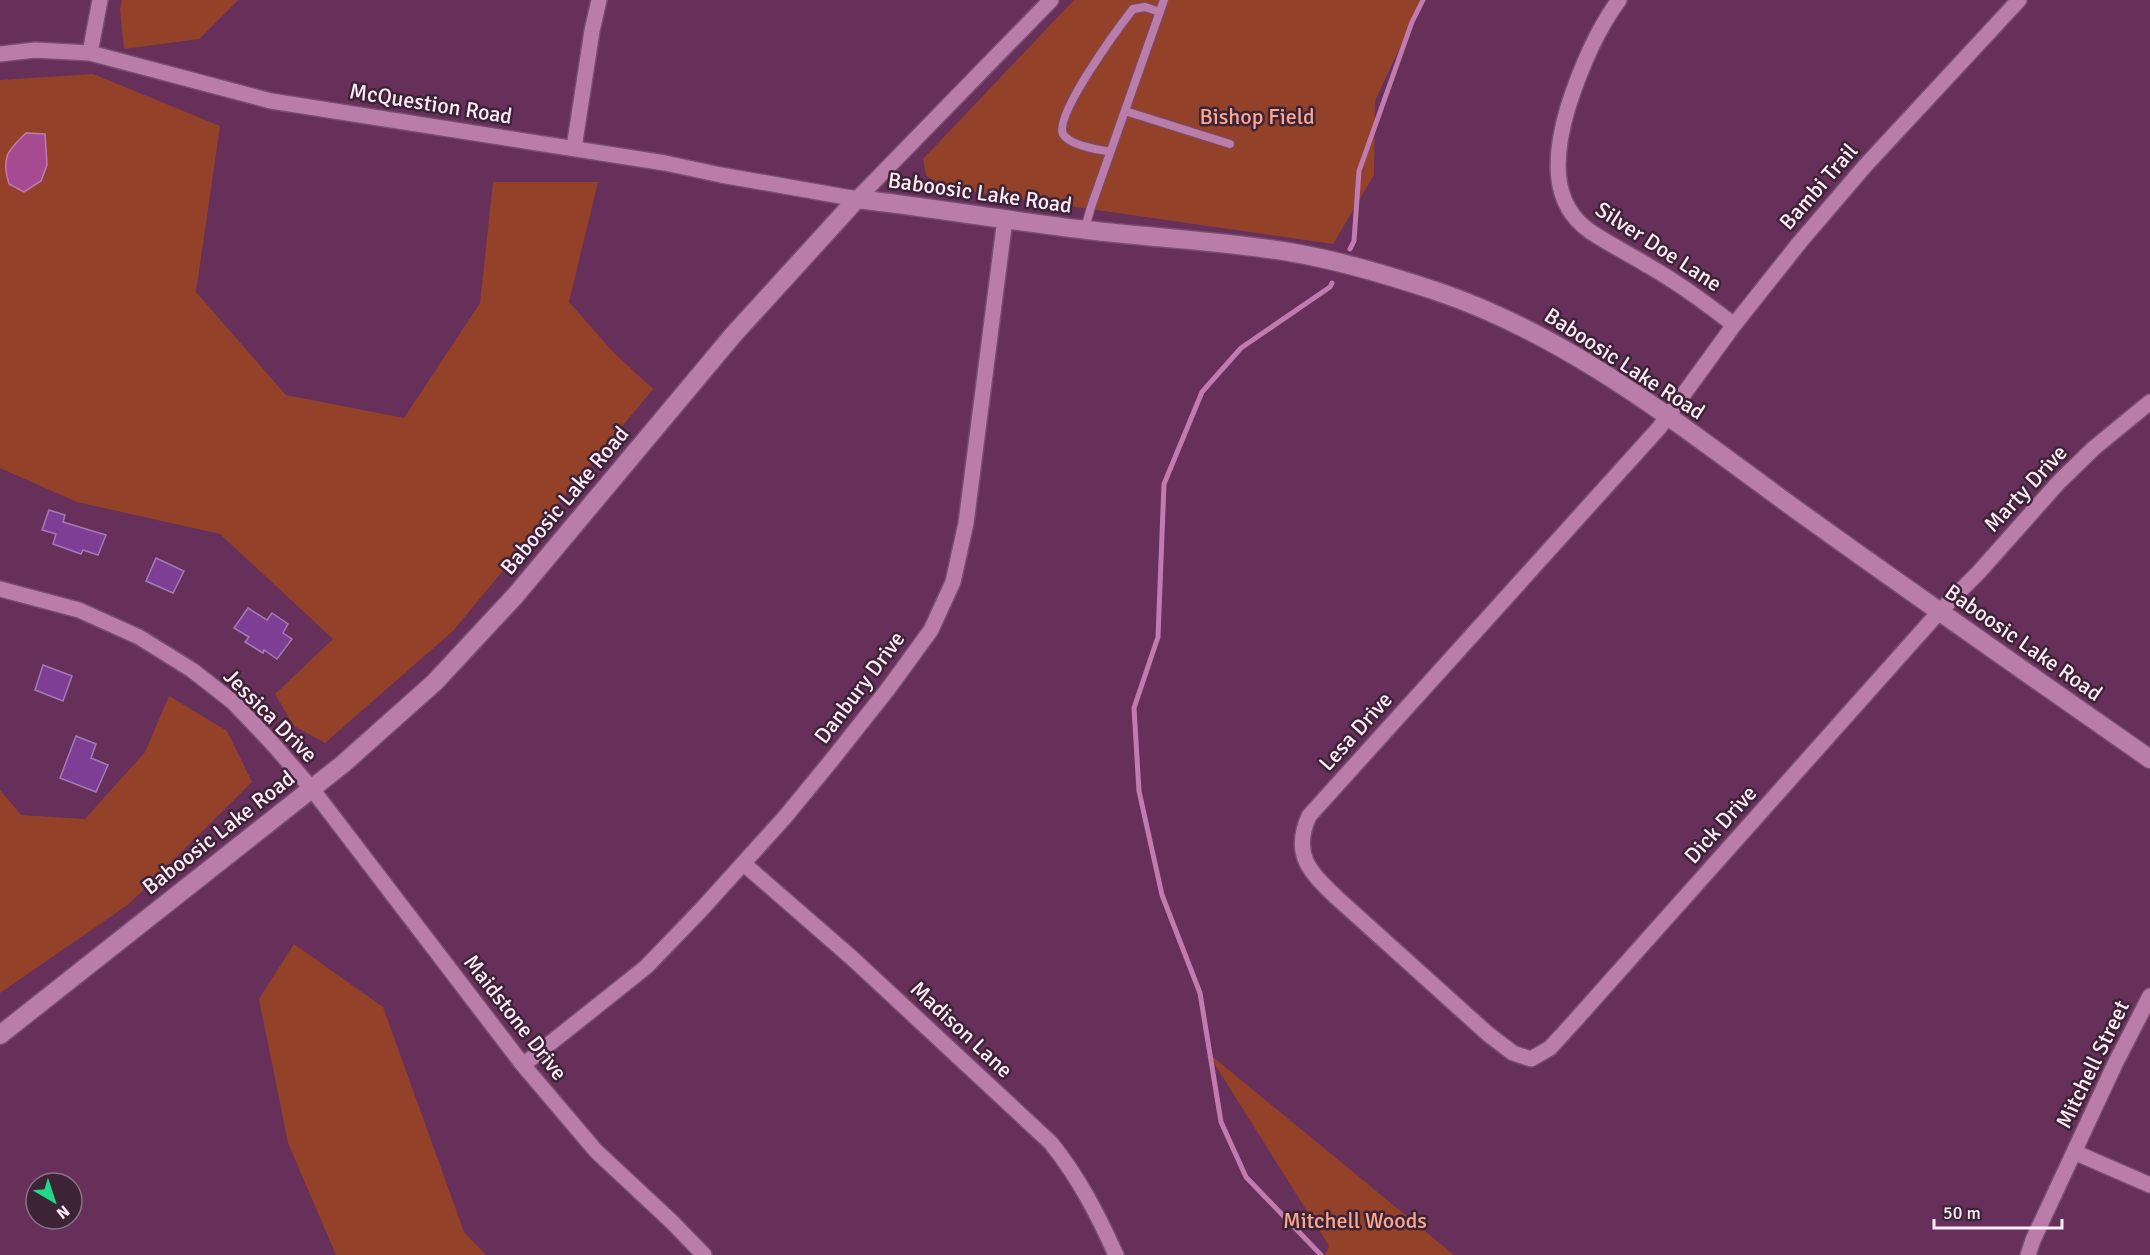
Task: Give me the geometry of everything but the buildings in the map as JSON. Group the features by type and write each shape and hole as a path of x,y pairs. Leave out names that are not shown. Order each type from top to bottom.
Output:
{"street":[{"path":"90,53 100,0"},
{"path":"574,148 598,0"},
{"path":"857,200 1051,0"},
{"name":"Silver Doe Lane","path":"1619,0 1600,31 1575,85 1563,123 1557,163 1558,183 1564,201 1575,218 1590,231 1659,272 1734,325"},
{"name":"Bambi Trail","path":"1668,417 1734,325 1793,249 1864,166 2019,0"},
{"name":"McQuestion Road","path":"0,54 35,50 90,53 271,101 665,163 857,200"},
{"name":"Baboosic Lake Road","path":"0,1035 312,789 374,738 435,682 476,640 592,506 734,334 857,200 932,208 1085,230 1287,252 1351,266 1437,291 1494,313 1570,351 1668,417 1939,612 2150,759"},
{"name":"Danbury Drive","path":"523,1065 646,967 744,864 888,689 931,630 953,582 966,523 1005,219"},
{"name":"Marty Drive","path":"1939,612 1979,572 2066,475 2094,448 2150,402"},
{"name":"Lesa Drive","path":"1531,1059 1513,1053 1488,1034 1322,884 1304,858 1300,844 1302,831 1309,816 1668,417"},
{"name":"Jessica Drive","path":"0,589 79,610 129,632 166,653 233,702 312,789"},
{"name":"Dick Drive","path":"1531,1059 1550,1048 1572,1024 1939,612"},
{"name":"Maidstone Drive","path":"312,789 523,1065 596,1151 704,1255"},
{"name":"Madison Lane","path":"744,864 852,958 1051,1143 1086,1193 1116,1255"},
{"name":"Mitchell Street","path":"2028,1255 2074,1152 2150,996"},
{"name":"Mitchell Street","path":"2074,1152 2150,1185"}],"lane":[{"path":"1085,230 1164,0"},
{"path":"1110,152 1075,142 1065,136 1062,130 1064,116 1103,48 1133,9 1145,7 1160,12"},
{"path":"1125,111 1230,144"}],"green space":[{"path":"122,0 238,0 199,39 124,49 120,9"},
{"name":"Bishop Field","path":"1074,0 1422,0 1375,101 1374,175 1333,244 939,187 926,175 923,159"},
{"path":"93,74 220,126 196,292 286,395 404,418 480,303 493,182 598,182 569,302 613,352 653,389 453,631 325,743 294,726 275,694 333,639 220,534 77,502 0,468 0,80"},
{"path":"169,696 227,731 252,782 129,904 0,993 0,790 21,815 85,819 145,752"},
{"path":"294,944 383,1007 464,1232 486,1255 336,1255 288,1143 259,999"},
{"name":"Mitchell Woods","path":"1207,1052 1454,1255 1325,1255 1329,1246"}],"shaded area":[{"path":"26,133 45,134 47,165 41,181 24,192 9,184 6,161 10,150"}],"waterway":[{"path":"1350,249 1354,241 1359,171 1412,22 1423,0"},
{"path":"1321,1255 1246,1177 1221,1122 1200,993 1162,895 1139,791 1134,708 1158,637 1164,484 1202,392 1241,348 1330,287 1332,283"}]}
